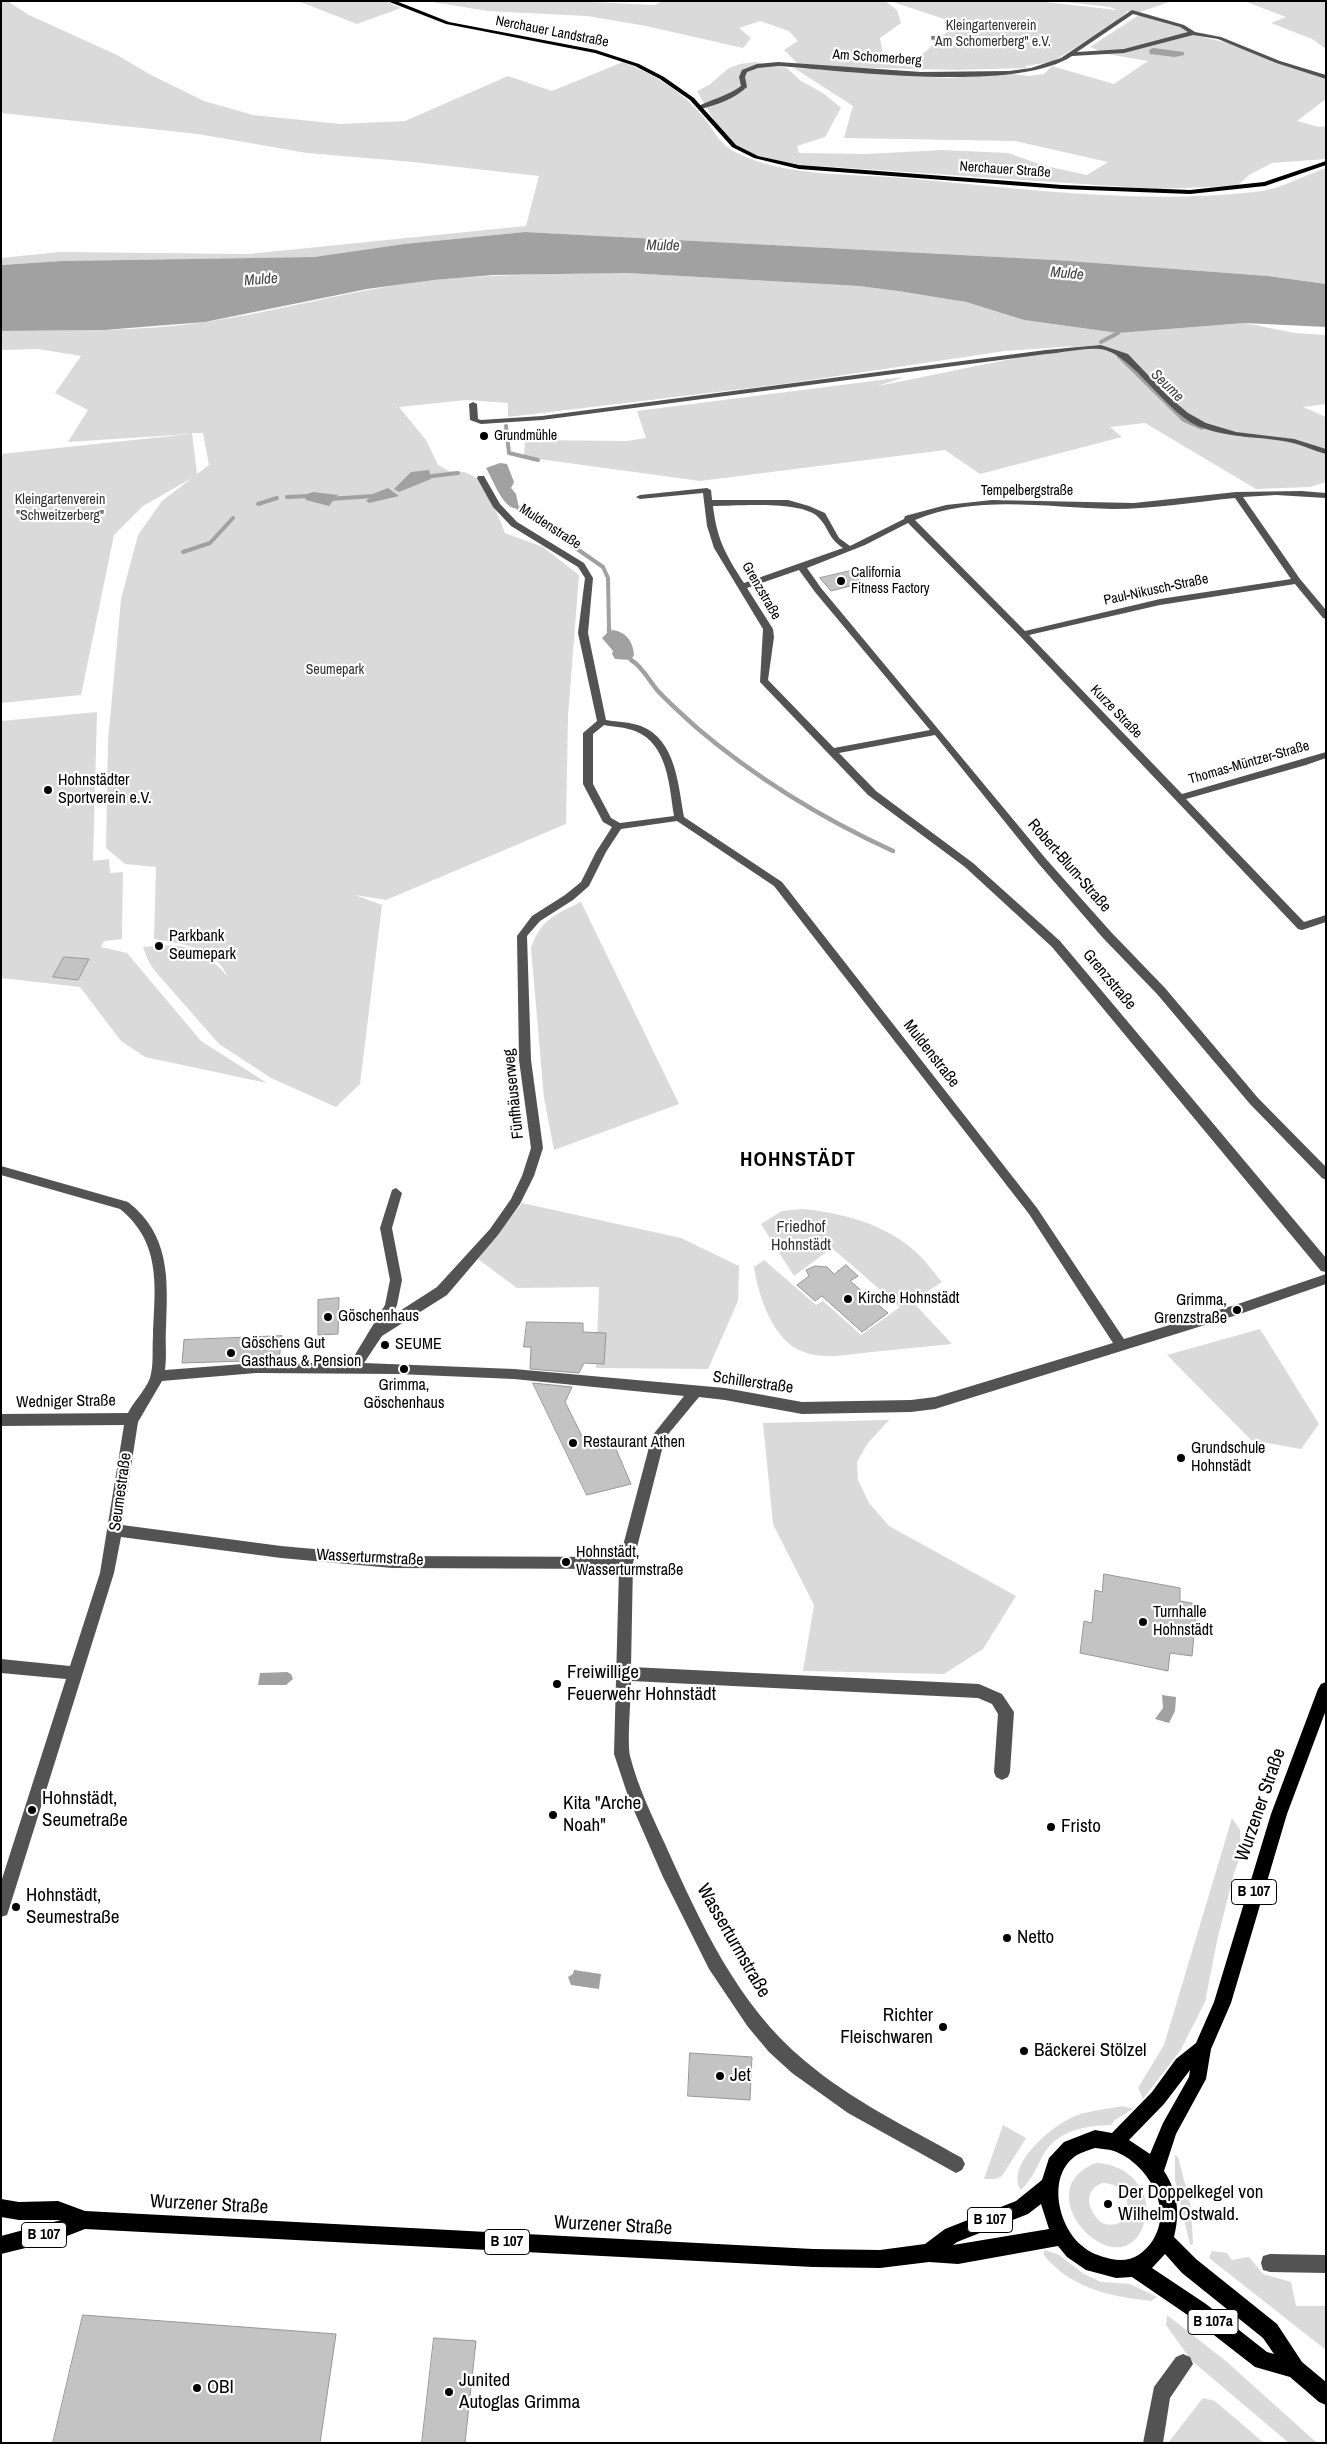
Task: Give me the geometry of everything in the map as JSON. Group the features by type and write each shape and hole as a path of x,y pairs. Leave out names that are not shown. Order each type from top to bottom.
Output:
{"main road":[{"name":"Nerchauer Landstraße","path":"390,1 460,27 566,46 629,62 667,81 700,107"},
{"name":"Nerchauer Straße","path":"700,107 728,142 740,150 769,161 819,169 1107,190 1190,192 1265,184 1326,163"},
{"name":"Wurzener Straße","path":"1155,2172 1169,2129 1197,2079 1202,2049 1222,2004 1279,1814 1326,1689"},
{"name":"Wurzener Straße","path":"1116,2141 1158,2098 1182,2065 1202,2049"},
{"path":"1095,2139 1116,2141 1136,2151 1155,2172 1167,2201 1168,2221 1163,2239 1154,2254 1134,2267 1111,2269 1099,2266 1077,2254 1062,2236 1050,2209 1049,2186 1056,2165 1069,2149 1076,2144 1095,2139"},
{"name":"Wurzener Straße","path":"929,2252 951,2235 1022,2208 1049,2186"},
{"name":"Wurzener Straße","path":"1,2208 19,2211 58,2210 85,2220 813,2258 880,2259 929,2252 958,2255 1062,2236"},
{"name":"Wurzener Straße","path":"1,2246 54,2232 85,2220"},
{"name":"B 107a","path":"1163,2239 1189,2266 1270,2331 1295,2369 1326,2395"},
{"name":"B 107a","path":"1134,2267 1199,2311 1262,2360 1295,2369"}],"street":[{"name":"Am Schomerberg","path":"700,107 716,103 736,93 744,87 742,77 744,71 757,66 778,64 921,74 980,75 1032,70 1050,65 1070,54 1132,12 1176,24 1193,33 1219,38 1278,62 1326,77"},
{"name":"Am Schomerberg","path":"1070,54 1124,51 1193,33"},
{"path":"473,404 472,417 474,420 481,422 542,418 879,376 1046,352 1101,347 1125,356 1185,415 1203,425 1236,434 1294,441 1326,452"},
{"name":"Muldenstraße","path":"481,478 496,505 514,524 581,565 589,578 583,633 602,722"},
{"path":"640,497 707,490 708,503 788,503 822,515 836,540 848,549"},
{"name":"Tempelbergstraße","path":"742,587 848,549 908,518 946,508 967,505 1137,505 1236,494 1288,492 1326,496"},
{"path":"1236,494 1297,582 1326,616"},
{"name":"Grenzstraße","path":"708,503 711,526 718,548 768,629 769,637 763,680 831,752 890,808 969,866 1056,944 1326,1267"},
{"name":"Kurze Straße","path":"908,518 1023,634 1302,926 1326,918"},
{"name":"Robert-Blum-Straße","path":"801,566 818,590 938,732 1042,861 1108,936 1161,991 1254,1102 1326,1175"},
{"name":"Paul-Nikusch-Straße","path":"1023,634 1160,602 1297,582"},
{"path":"602,722 638,729 656,740 665,751 679,818 618,826 607,820 588,784 588,733 602,722"},
{"path":"831,752 938,732"},
{"name":"Thomas-Müntzer-Straße","path":"1179,798 1303,764 1326,755"},
{"name":"Muldenstraße","path":"679,818 778,884 1033,1211 1121,1345"},
{"name":"Fünfhäuserweg","path":"377,1332 442,1291 494,1232 516,1201 528,1176 537,1148 525,1060 522,936 534,919 563,901 585,884 601,852 618,826"},
{"name":"Seumestraße","path":"1,1170 124,1205 141,1220 153,1241 160,1270 161,1305 157,1376 132,1419 122,1475 116,1530 107,1572 1,1909"},
{"name":"Fünfhäuserweg","path":"354,1368 377,1332 391,1305 396,1280 386,1228 396,1193"},
{"name":"Schillerstraße","path":"157,1376 256,1368 354,1368 514,1374 726,1394 802,1408 911,1406 934,1403 1237,1310 1326,1279"},
{"name":"Wasserturmstraße","path":"694,1392 659,1436 626,1563 626,1674 622,1754 628,1778 670,1872 731,1988 766,2036 797,2066 836,2096 956,2164"},
{"name":"Wedniger Straße","path":"1,1420 132,1419"},
{"name":"Wasserturmstraße","path":"116,1530 281,1552 392,1562 626,1563"},
{"path":"1,1666 74,1672"},
{"path":"626,1674 679,1675 979,1691 997,1699 1006,1712 1002,1772"},
{"path":"1270,2263 1326,2264"},
{"path":"1153,2443 1161,2394 1183,2364"}],"green space":[{"path":"1,1 7,1 29,15 117,55 151,75 204,101 253,115 340,124 405,121 508,76 552,91 623,62 653,76 682,95 728,147 746,157 783,168 844,175 903,178 1078,194 1167,197 1210,196 1263,191 1282,186 1326,168 1326,284 1268,276 1056,260 525,232 404,244 314,257 62,261 1,265 1,258 59,252 248,254 526,226 539,176 413,162 307,153 198,134 1,113"},
{"path":"298,1 385,1 401,8 357,24"},
{"name":"Kleingartenverein \"Am Schomerberg\" e.V.","path":"426,1 571,1 655,5 662,1 885,1 897,10 901,23 880,38 884,60 913,63 950,29 953,22 890,1 1036,1 1117,10 1110,7 1056,1 1172,1 1137,13 1124,11 1127,12 1115,23 1052,62 1025,66 1027,68 955,70 800,66 784,50 798,41 789,31 760,21 739,28 751,38 743,48 646,26 587,16 488,11"},
{"path":"1244,1 1326,1 1326,49 1312,39 1271,23 1286,17"},
{"path":"1139,15 1178,26 1198,36 1232,44 1275,63 1326,79 1326,99 1297,121 1319,127 1326,126 1326,159 1272,163 1249,175 1237,186 1155,189 803,165 763,157 737,145 718,125 697,91 709,85 729,68 740,64 755,62 787,68 801,81 823,93 841,108 825,137 797,146 799,153 866,154 942,150 1008,153 1045,166 1087,175 1108,162 1015,141 844,138 853,106 794,68 947,78 1012,74 1029,76 1044,74 1052,66 1114,84 1148,61 1107,54 1090,47"},
{"path":"627,273 859,286 966,302 1024,320 1118,333 1245,323 1295,333 1326,335 1326,404 1303,407 1326,417 1326,482 1310,487 1256,489 1145,423 1110,427 1122,437 980,474 945,450 700,481 524,457 525,440 627,441 646,438 637,411 904,377 878,386 1075,346 1005,351 784,384 508,417 508,403 466,400 399,407 426,440 438,465 449,471 465,472 484,482 505,533 543,547 579,575 568,716 566,824 386,900 355,895 382,905 360,1084 336,1107 271,1078 219,1044 154,970 143,947 180,946 190,948 209,958 228,977 215,959 206,953 186,945 154,939 156,867 125,864 106,848 108,741 121,599 138,535 162,501 192,478 143,506 114,535 81,695 1,703 1,454 191,434 68,442 88,410 55,393 81,356 38,349 1,350 1,331 103,330 180,325 234,317 377,288 435,280 507,275","holes":["192,433 203,433 209,465 197,474"]},
{"name":"Hohnstädter Sportverein e.V.","path":"97,712 93,861 109,859 110,873 123,872 122,939 104,941 101,947 127,953 201,1041 267,1083 145,1057 121,1041 80,987 1,978 1,721"},
{"path":"581,902 679,1104 554,1150 544,1098 531,948 540,930 550,919"},
{"path":"522,1203 681,1238 739,1266 738,1301 708,1369 596,1368 599,1287 517,1288 478,1259"},
{"name":"Friedhof Hohnstädt","path":"802,1209 833,1213 878,1227 892,1234 917,1253 942,1282 912,1301 952,1344 829,1356 804,1352 793,1347 776,1328 763,1304 754,1267 764,1260 816,1305 823,1301 861,1335 900,1307 832,1248 794,1276 761,1224 782,1211"},
{"path":"1260,1329 1319,1424 1301,1449 1251,1440 1167,1355"},
{"path":"889,1420 867,1444 857,1462 858,1480 869,1503 889,1526 1016,1596 983,1649 944,1674 803,1671 814,1605 773,1524 763,1423"},
{"path":"1232,1818 1240,1830 1241,1854 1234,1873 1217,1941 1205,2002 1180,2051 1143,2099 1138,2088 1164,2045"},
{"path":"1123,2106 1133,2109 1115,2120 1111,2125 1079,2129 1070,2132 1053,2143 1021,2190 1018,2180 1020,2168 1035,2145 1046,2135 1057,2126 1078,2115"},
{"path":"1003,2125 1026,2138 1002,2176 995,2179 984,2179"},
{"path":"1175,2155 1178,2157 1191,2207 1193,2244 1190,2245 1175,2180"},
{"path":"1096,2163 1120,2169 1138,2185 1144,2195 1146,2219 1141,2231 1128,2245 1112,2247 1096,2240 1081,2227 1072,2211 1069,2193 1076,2176","holes":["1102,2183 1113,2185 1126,2198 1128,2207 1126,2215 1121,2222 1113,2225 1102,2223 1093,2213 1089,2202 1092,2191 1096,2187"]},
{"path":"1045,2250 1059,2255 1084,2274 1101,2282 1130,2284 1157,2297 1151,2301 1116,2296 1089,2288 1076,2282 1053,2265 1043,2254"},
{"path":"1212,2251 1227,2253 1232,2260 1249,2257 1263,2274 1291,2282 1296,2306 1326,2306 1326,2350 1209,2258"},
{"path":"1167,2315 1227,2362 1317,2443 1289,2443 1192,2361 1166,2325"},
{"path":"1203,2398 1215,2401 1264,2443 1168,2443"}],"water":[{"path":"1153,48 1184,52 1184,55 1175,57 1150,54 1149,50"},
{"name":"Mulde","path":"525,232 1056,260 1268,276 1326,284 1326,327 1245,323 1118,333 1024,320 966,302 859,286 627,273 494,275 434,280 367,289 205,322 104,330 1,331 1,265 62,261 314,257 404,244"},
{"path":"500,463 507,464 514,482 511,488 516,494 519,508 508,505 499,493 486,468"},
{"path":"429,470 431,479 399,492 394,489 411,472"},
{"path":"388,488 399,496 369,503 366,501 375,493"},
{"path":"313,492 338,495 329,506 306,500 304,495"},
{"path":"614,630 622,633 631,642 634,655 631,660 615,659 612,654 613,651 602,638 609,631"},
{"path":"287,1672 291,1674 293,1679 286,1685 258,1685 260,1673"},
{"path":"1162,1695 1176,1697 1175,1711 1169,1723 1155,1719 1163,1708"},
{"path":"574,1970 601,1974 599,1989 571,1985 568,1977 573,1974"}],"building":[{"name":"California Fitness Factory","path":"850,571 862,583 831,591 820,578"},
{"path":"64,957 89,959 78,980 53,977"},
{"name":"Kirche Hohnstädt","path":"846,1265 858,1276 850,1281 888,1313 862,1332 822,1296 815,1301 797,1285 809,1276 806,1270 815,1266 827,1267 834,1274"},
{"name":"Göschenhaus","path":"339,1298 338,1334 318,1335 318,1300"},
{"path":"527,1322 583,1323 583,1332 606,1333 604,1364 584,1363 579,1373 530,1369 531,1347 524,1347"},
{"name":"Göschens Gut Gasthaus & Pension","path":"282,1336 279,1360 182,1363 184,1340"},
{"name":"Restaurant Athen","path":"533,1383 572,1387 565,1402 587,1446 612,1440 631,1484 587,1495"},
{"name":"Turnhalle Hohnstädt","path":"1104,1574 1180,1588 1180,1601 1197,1604 1192,1656 1170,1653 1168,1671 1080,1653 1084,1621 1092,1623 1095,1590 1102,1592"},
{"name":"Jet","path":"690,2053 752,2057 750,2100 688,2096"},
{"name":"OBI","path":"83,2315 336,2334 320,2443 53,2443"},
{"name":"Junited Autoglas Grimma","path":"434,2338 476,2341 465,2443 422,2443"}],"waterway":[{"name":"Seume","path":"1101,342 1118,333"},
{"name":"Seume","path":"1119,356 1184,420 1202,428"},
{"path":"506,426 509,453 538,460"},
{"path":"424,477 458,473"},
{"path":"287,497 310,496"},
{"path":"329,499 374,496"},
{"path":"258,504 277,498"},
{"path":"518,508 603,567 608,578 609,629"},
{"path":"183,552 210,543 233,518"},
{"path":"631,660 646,674 658,691 697,728 766,781 840,825 893,851"}],"place":[{"name":"Grundmühle","path":"484,436"},
{"name":"California Fitness Factory","path":"841,581"},
{"name":"Hohnstädter Sportverein e.V.","path":"48,790"},
{"name":"Parkbank Seumepark","path":"159,946"},
{"name":"Kirche Hohnstädt","path":"848,1299"},
{"name":"Grimma, Grenzstraße","path":"1237,1310"},
{"name":"Göschenhaus","path":"328,1317"},
{"name":"SEUME","path":"385,1345"},
{"name":"Göschens Gut Gasthaus & Pension","path":"231,1353"},
{"name":"Grimma, Göschenhaus","path":"404,1369"},
{"name":"Restaurant Athen","path":"573,1443"},
{"name":"Grundschule Hohnstädt","path":"1181,1458"},
{"name":"Hohnstädt, Wasserturmstraße","path":"566,1562"},
{"name":"Turnhalle Hohnstädt","path":"1143,1622"},
{"name":"Freiwillige Feuerwehr Hohnstädt","path":"557,1684"},
{"name":"Hohnstädt, Seumetraße","path":"32,1810"},
{"name":"Kita \"Arche Noah\"","path":"553,1815"},
{"name":"Fristo","path":"1051,1827"},
{"name":"Hohnstädt, Seumestraße","path":"16,1907"},
{"name":"Netto","path":"1007,1938"},
{"name":"Richter Fleischwaren","path":"943,2027"},
{"name":"Bäckerei Stölzel","path":"1024,2051"},
{"name":"Jet","path":"720,2076"},
{"name":"Der Doppelkegel von Wilhelm Ostwald.","path":"1108,2204"},
{"name":"OBI","path":"197,2388"},
{"name":"Junited Autoglas Grimma","path":"449,2392"}],"district":[{"name":"HOHNSTÄDT","path":"798,1160"}],"park label":[{"name":"Kleingartenverein \"Schweitzerberg\"","path":"60,508"},
{"name":"Seumepark","path":"335,670"}]}
